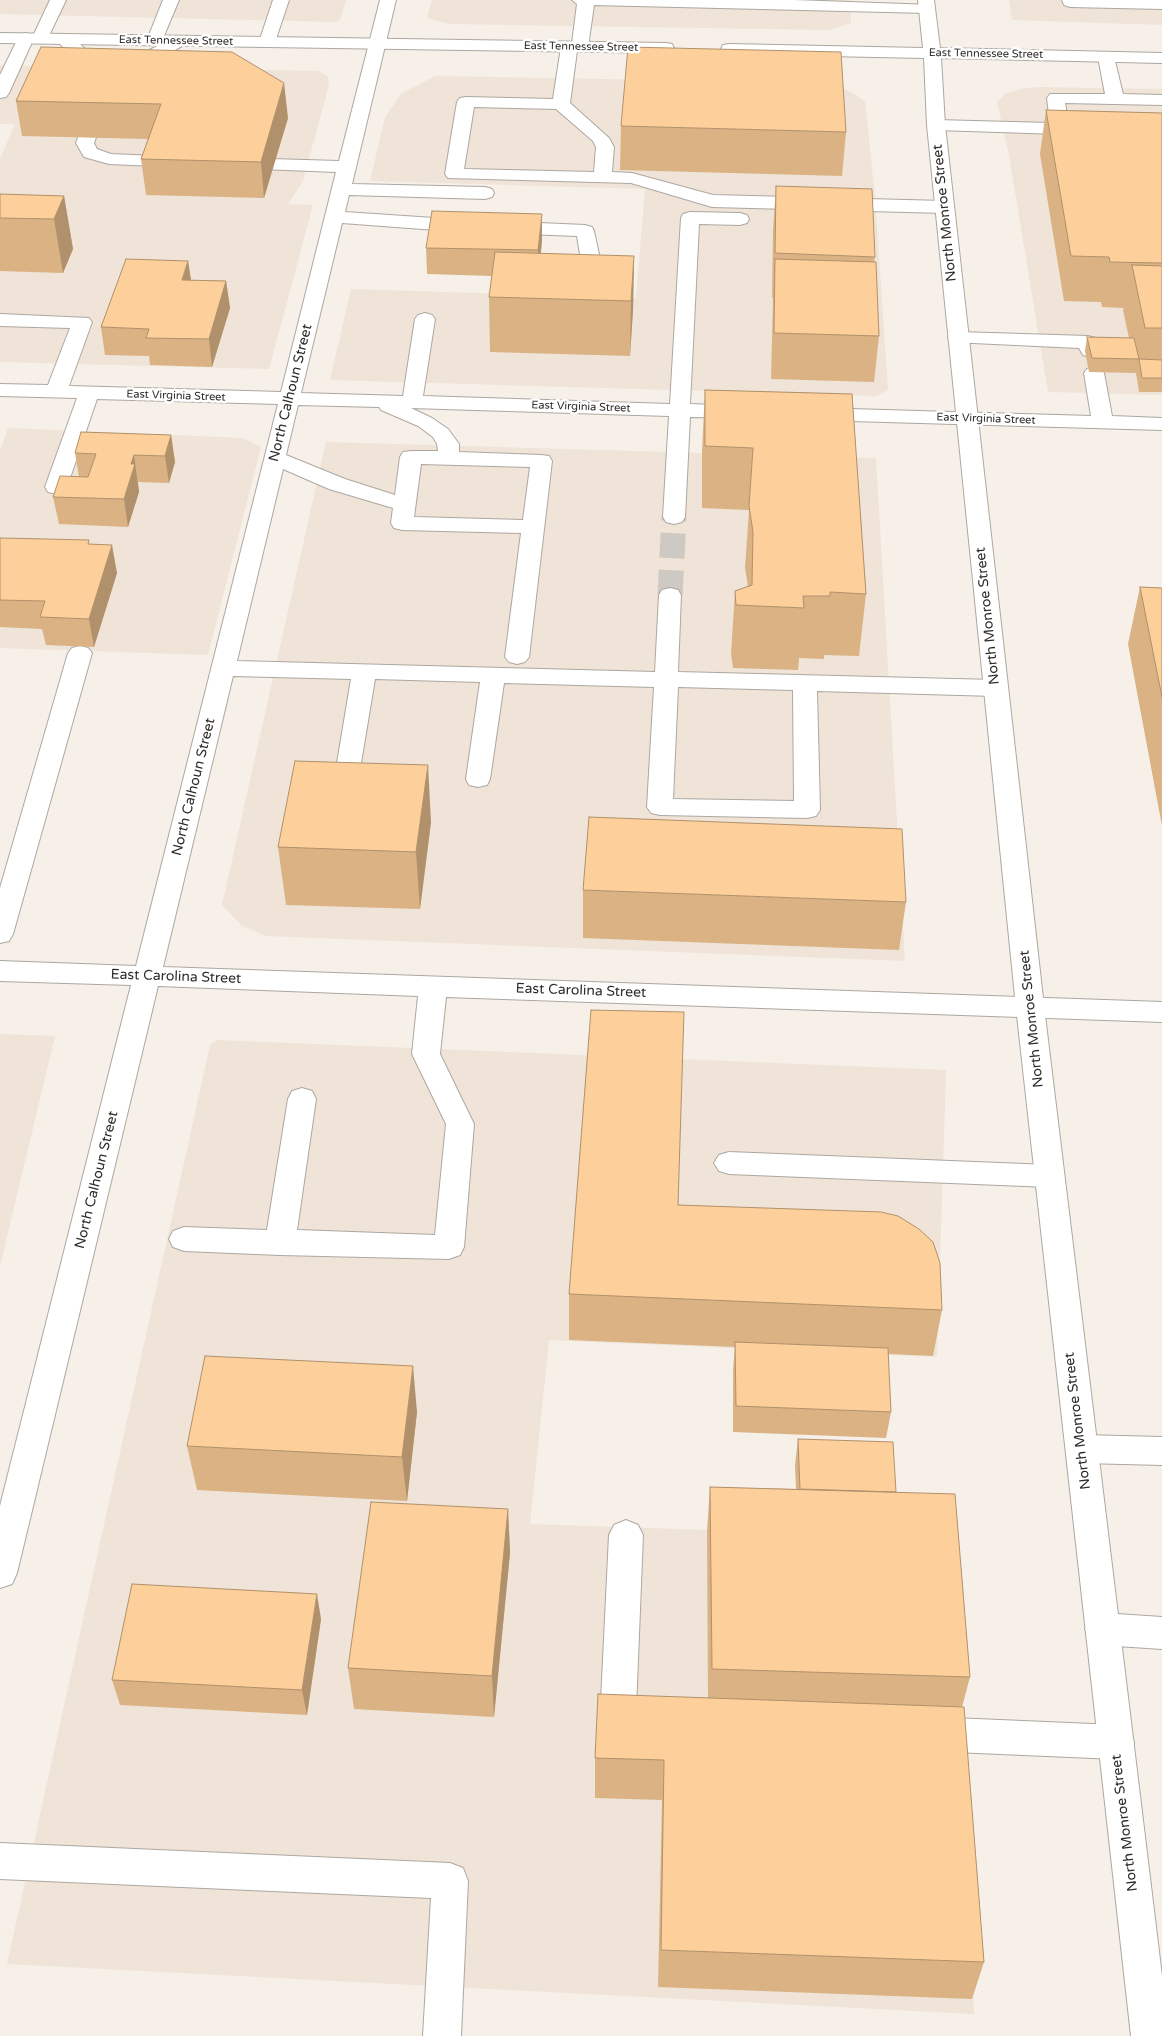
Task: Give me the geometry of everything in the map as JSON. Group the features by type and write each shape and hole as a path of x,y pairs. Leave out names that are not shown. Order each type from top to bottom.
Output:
{"street":[{"path":"0,93 58,0"},
{"path":"155,40 170,0"},
{"path":"267,42 280,0"},
{"name":"North Calhoun Street","path":"0,1573 388,0"},
{"path":"580,0 926,4"},
{"path":"561,104 586,0"},
{"path":"1070,0 1070,2 1162,4"},
{"name":"North Monroe Street","path":"926,4 932,53 936,125 966,418 1030,1007 1150,2036"},
{"name":"East Tennessee Street","path":"0,38 681,49"},
{"path":"65,39 106,81"},
{"path":"178,41 106,81 85,143 90,153 109,159 197,162"},
{"name":"East Tennessee Street","path":"710,49 1162,58"},
{"path":"1106,57 1116,100"},
{"path":"936,125 1060,129 1056,98 1162,100"},
{"path":"603,177 605,147 561,104 466,102 454,174 632,178 712,201 946,216"},
{"path":"216,163 347,167"},
{"path":"342,189 503,193"},
{"path":"674,518 690,218 946,216"},
{"path":"335,217 449,225 585,231 592,273"},
{"path":"412,402 425,319"},
{"path":"0,320 82,322 56,392"},
{"path":"958,338 1088,342 1090,351"},
{"path":"1094,372 1103,422"},
{"name":"East Virginia Street","path":"0,390 758,412"},
{"path":"56,487 89,393"},
{"path":"375,401 425,422 441,433 448,444 449,458"},
{"name":"East Virginia Street","path":"797,413 1162,424"},
{"path":"516,657 533,527 541,461 411,457 402,523 533,527"},
{"path":"275,458 337,484 405,505"},
{"path":"670,595 664,679 660,807 808,810 805,683"},
{"path":"0,934 80,653"},
{"path":"223,668 995,688"},
{"path":"348,769 364,672"},
{"path":"478,779 493,675"},
{"name":"East Carolina Street","path":"0,971 1162,1012"},
{"path":"184,1239 449,1247 460,1124 426,1054 433,986"},
{"path":"280,1243 302,1098"},
{"path":"729,1163 1049,1176"},
{"path":"1082,1449 1162,1451"},
{"path":"626,1536 618,1722 658,1724"},
{"path":"1102,1629 1162,1632"},
{"path":"897,1733 1116,1742"},
{"path":"0,1861 450,1881 442,2036"}],"shaded area":[{"path":"0,0 346,0 340,20 335,22 0,14"},
{"path":"432,0 851,0 851,23 830,30 449,24 427,18"},
{"path":"1009,0 1162,0 1162,25 1012,20"},
{"path":"0,65 319,71 328,77 329,85 303,181 288,204 313,205 269,369 0,362 0,159 15,124 0,124"},
{"path":"435,76 829,83 849,91 865,101 875,196 888,390 877,396 330,380 351,289 636,298 645,189 370,181 385,117 401,94"},
{"path":"1040,87 1162,89 1162,395 1048,392 1008,150 997,103 1005,94 1020,89"},
{"path":"8,428 243,438 261,447 208,655 0,648 0,450"},
{"path":"326,442 876,458 905,961 266,936 241,925 222,905"},
{"path":"0,1034 55,1036 0,1266"},
{"path":"217,1040 946,1070 937,1357 549,1340 530,1524 948,1538 962,1748 974,2014 7,1964 210,1045"}],"building":[{"path":"41,47 232,52 284,83 261,162 141,159 161,104 16,101"},
{"path":"628,47 841,52 846,132 621,126"},
{"path":"1046,110 1162,113 1162,263 1110,262 1109,257 1071,256"},
{"path":"776,186 872,189 875,257 775,253"},
{"path":"0,194 64,196 54,219 0,218"},
{"path":"432,211 542,214 538,250 426,248"},
{"path":"495,252 634,256 631,301 489,297"},
{"path":"126,259 188,261 182,280 226,281 209,339 146,338 149,329 101,327"},
{"path":"775,259 876,262 879,336 774,333"},
{"path":"1132,265 1162,266 1162,328 1145,328"},
{"path":"1087,337 1134,338 1139,359 1092,358"},
{"path":"1139,359 1162,360 1162,378 1142,378"},
{"path":"705,390 852,394 866,594 830,592 830,596 803,596 804,608 736,605 735,591 752,585 753,532 749,506 753,448 705,446"},
{"path":"81,432 171,435 165,456 134,455 131,464 135,464 124,499 53,497 60,476 88,477 96,454 75,453"},
{"path":"0,538 89,540 88,544 112,545 89,619 40,617 45,601 0,600"},
{"path":"1140,587 1162,588 1162,697"},
{"path":"295,761 428,765 416,852 278,847"},
{"path":"589,817 902,829 906,902 583,890"},
{"path":"591,1010 684,1012 678,1205 881,1212 898,1216 919,1229 933,1242 940,1263 942,1310 569,1294"},
{"path":"735,1342 888,1348 891,1412 736,1406"},
{"path":"205,1356 413,1366 402,1457 187,1446"},
{"path":"798,1439 893,1442 896,1492 800,1489"},
{"path":"710,1487 955,1494 970,1677 712,1669"},
{"path":"371,1502 508,1509 492,1676 348,1668"},
{"path":"132,1584 317,1594 302,1690 112,1680"},
{"path":"598,1694 964,1707 984,1962 661,1950 664,1760 595,1758"}],"tunnel":[{"path":"670,595 674,517"}]}
